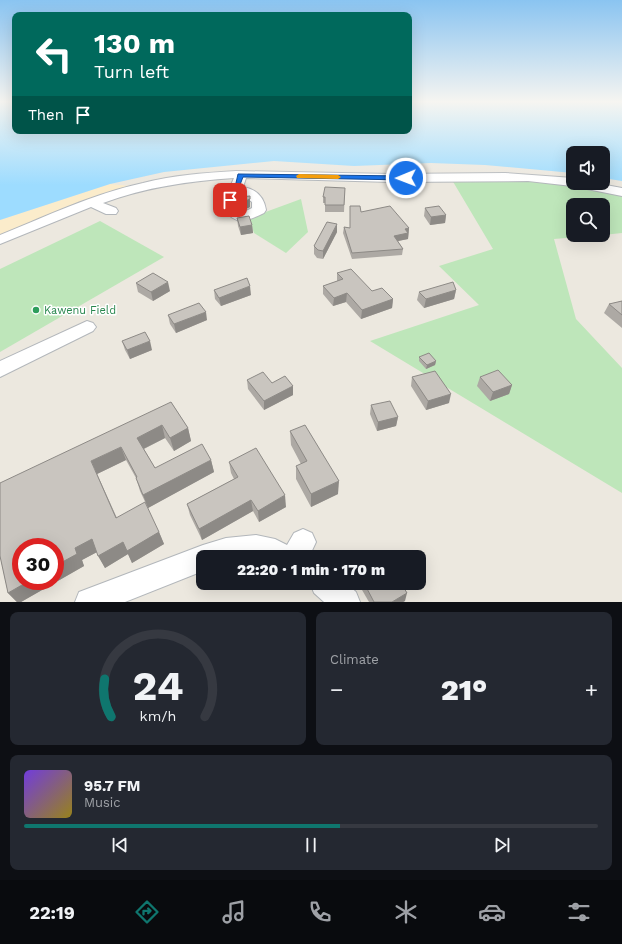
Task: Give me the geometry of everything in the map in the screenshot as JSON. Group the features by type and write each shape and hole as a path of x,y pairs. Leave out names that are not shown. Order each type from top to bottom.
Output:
{"street":[{"path":"236,189 240,175"},
{"path":"0,240 92,203 145,185 206,176 240,175 391,178 516,175 566,182"},
{"path":"610,190 622,192"},
{"path":"92,203 111,211"},
{"path":"0,370 87,327"},
{"path":"238,550 254,548 267,550"},
{"path":"89,602 196,561"},
{"path":"332,590 346,602"}],"green space":[{"path":"452,180 542,180 566,184 566,190 595,190 622,195 622,233 610,234 610,198 566,198 566,238 554,239 576,319 622,368 622,493 370,341 479,305 439,266 493,249"},
{"path":"301,199 308,232 286,253 254,233 249,218"},
{"name":"Kawenu Field","path":"100,221 164,257 0,352 0,269"}],"sand":[{"path":"110,184 130,186 0,238 0,220"}],"water":[{"path":"0,129 12,129 12,134 412,134 412,129 622,129 622,181 610,179 610,146 566,146 566,172 485,165 431,163 354,166 274,161 164,172 110,184 0,220"}],"building":[{"path":"325,187 345,188 344,205 325,205 325,197 323,197"},
{"path":"250,196 250,199 243,202 238,198 238,197"},
{"path":"350,206 360,206 361,212 390,206 409,228 405,229 408,233 394,236 403,249 352,253 344,227 350,228"},
{"path":"439,206 446,215 431,217 425,208"},
{"path":"249,216 252,225 240,227 237,218"},
{"path":"327,222 337,224 323,251 318,250 314,246"},
{"path":"351,269 372,291 382,288 393,299 362,310 347,293 334,298 323,286 343,279 337,273"},
{"path":"153,273 168,282 151,292 136,283"},
{"path":"247,278 250,286 219,298 214,290"},
{"path":"453,282 456,290 426,299 419,292"},
{"path":"622,301 622,315 609,304"},
{"path":"199,303 206,312 174,324 168,315"},
{"path":"145,332 150,341 127,350 122,341"},
{"path":"429,353 436,361 427,365 419,357"},
{"path":"498,370 512,385 493,392 480,377"},
{"path":"435,371 451,394 428,401 412,377"},
{"path":"263,372 272,383 285,376 293,386 264,401 247,380"},
{"path":"390,401 398,417 378,422 371,405"},
{"path":"171,402 188,428 170,438 162,425 137,438 155,468 202,444 211,460 143,495 136,478 137,477 121,447 91,461 116,518 145,502 159,532 127,551 123,542 98,556 92,539 75,548 77,554 64,561 64,538 12,538 12,590 13,590 8,593 0,556 0,483"},
{"path":"305,425 339,481 311,494 296,466 307,461 290,431"},
{"path":"256,448 285,495 258,511 251,500 199,529 187,504 238,477 229,462"},
{"path":"368,590 405,590 407,593 392,602 374,602"}],"slow traffic":[{"path":"299,176 338,177"}],"place":[{"name":"Kawenu Field","path":"36,310"}],"route":[{"path":"230,200 239,183 240,175 406,178"}]}
